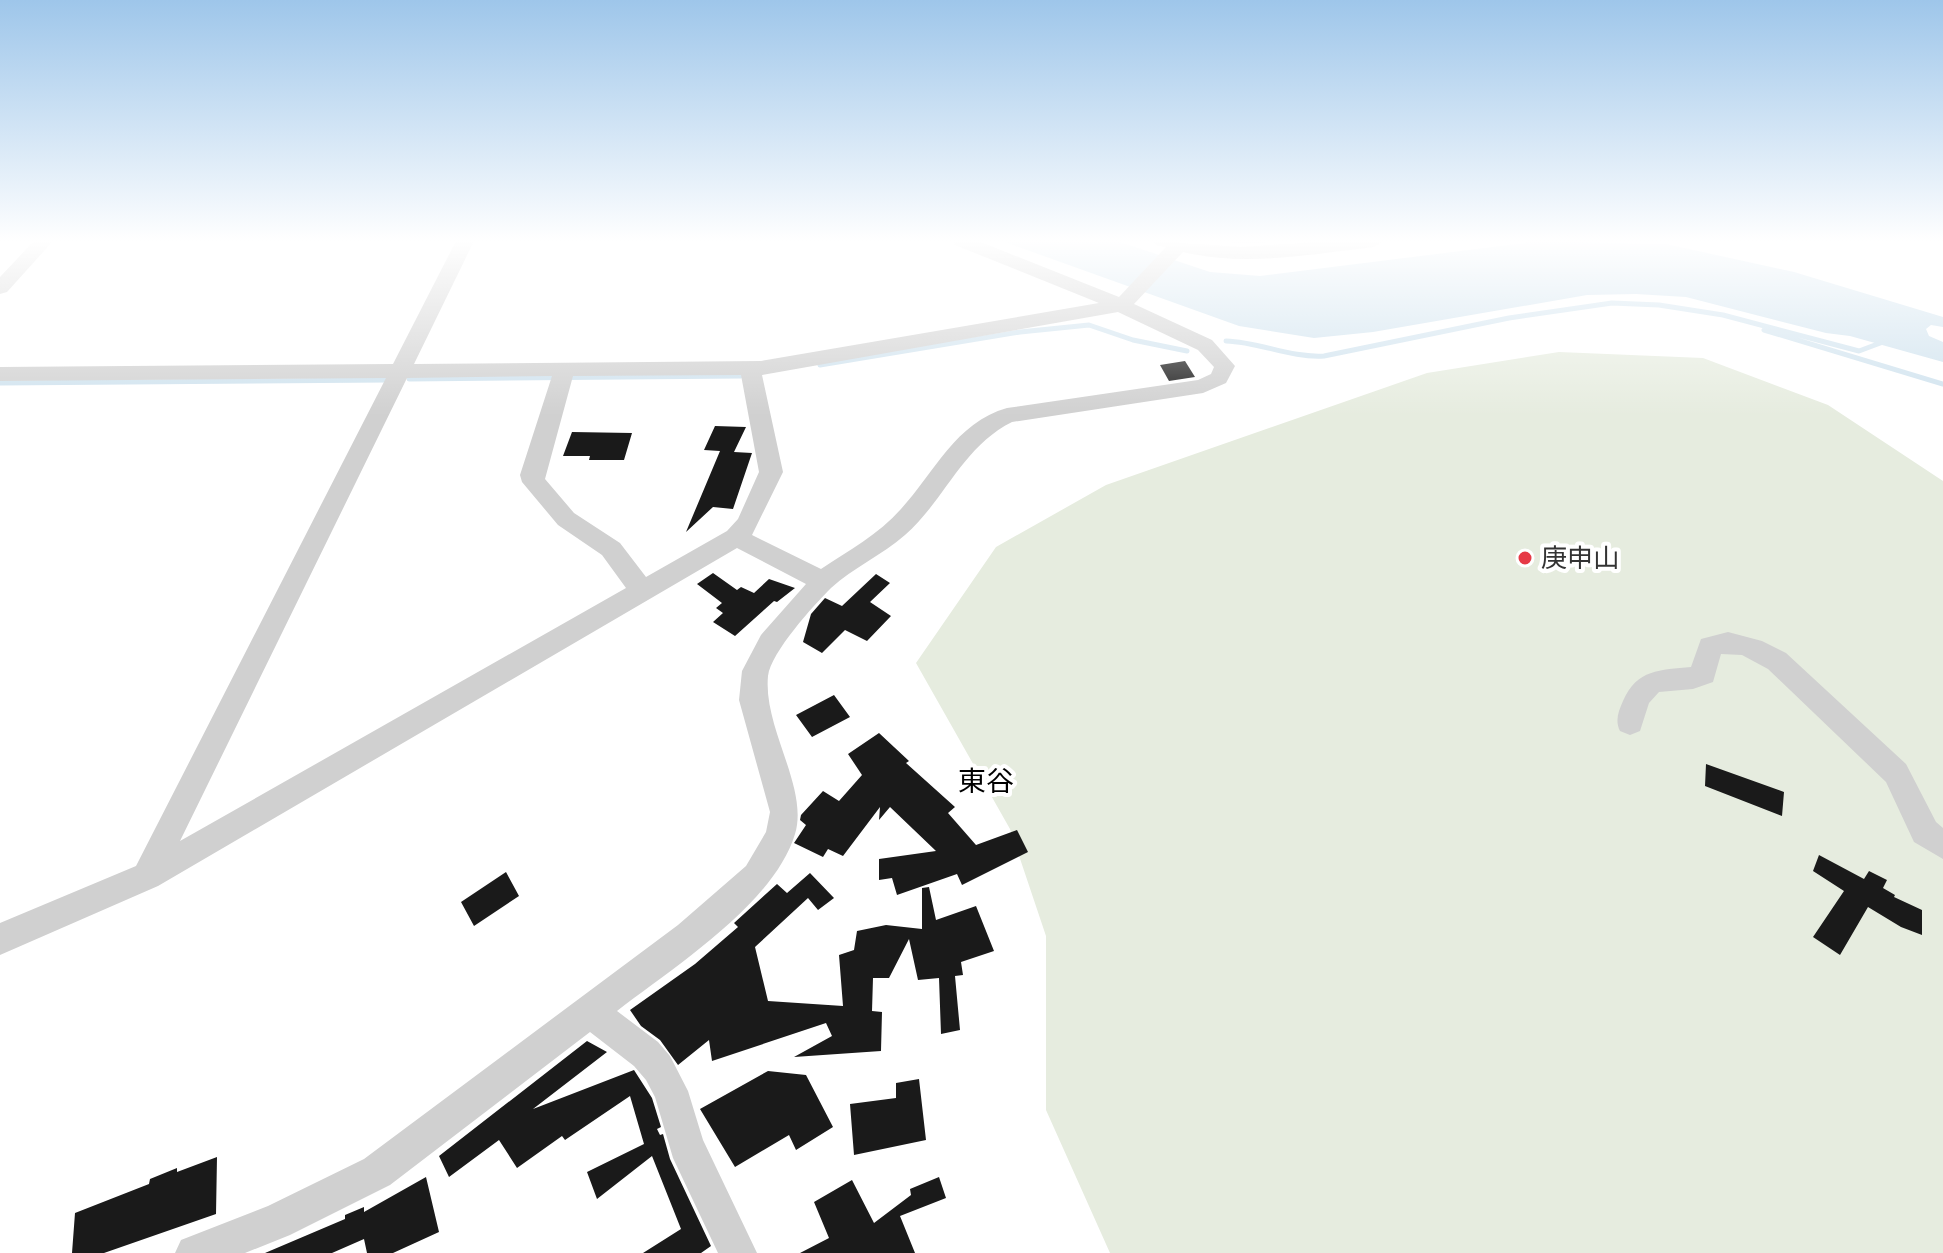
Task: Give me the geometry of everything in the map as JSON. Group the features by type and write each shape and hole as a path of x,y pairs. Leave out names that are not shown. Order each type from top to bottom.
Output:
{"street":[{"path":"147,876 435,299"},
{"path":"194,1253 277,1222 377,1172 689,936 757,876 771,856 785,812 753,700 755,671 770,642 823,581 896,529 955,455 989,424 1030,410 1203,386 1223,373 1225,366 1205,345 1117,299"},
{"path":"0,374 399,371 563,375 750,368 1126,299"},
{"path":"0,939 147,876 736,537 748,524 771,472 750,368"},
{"path":"563,375 532,475 534,482 566,519 611,549 642,590"},
{"path":"736,537 823,581"},
{"path":"1630,723 1634,702 1646,688 1663,679 1678,681 1703,674 1710,646 1723,641 1759,650 1777,661 1896,773 1925,832 1943,845"},
{"path":"590,1011 646,1054 658,1068 671,1091 686,1145 738,1253"}],"shaded area":[{"path":"1559,352 1703,358 1828,405 1943,481 1943,1253 1110,1253 1046,1110 1046,936 1010,829 916,663 996,547 1106,485 1427,373"}],"water":[{"path":"1165,299 1561,299 1373,332 1314,338 1239,326"},
{"path":"1696,299 1885,299 1943,317 1943,327 1931,325 1926,329 1929,336 1943,342 1943,362 1850,336 1826,333"}],"building":[{"path":"1185,361 1195,377 1169,381 1160,365"},
{"path":"715,426 746,427 734,452 752,453 733,509 713,507 686,532 720,451 704,450"},
{"path":"572,432 632,433 624,460 589,460 590,456 563,456"},
{"path":"713,573 737,590 741,587 754,593 769,579 795,588 777,602 774,601 735,636 713,622 723,613 716,608 722,603 697,584"},
{"path":"876,574 890,583 870,602 891,616 867,641 845,630 822,653 803,642 811,614 825,598 842,606"},
{"path":"834,695 850,717 812,737 796,715"},
{"path":"879,733 909,761 906,763 955,807 948,813 976,845 1017,830 1028,852 962,885 957,874 897,895 892,878 879,880 879,859 936,851 890,807 879,820 880,807 843,856 828,849 823,857 794,843 806,825 800,820 801,815 823,791 839,801 862,775 848,754"},
{"path":"1706,764 1784,792 1782,816 1705,786"},
{"path":"1819,855 1864,879 1869,871 1887,880 1883,888 1894,897 1922,910 1922,935 1901,927 1868,907 1840,955 1813,937 1844,891 1813,871"},
{"path":"506,872 519,896 474,926 461,902"},
{"path":"810,873 834,898 818,910 808,898 755,947 768,1001 843,1006 839,955 854,950 857,931 886,925 922,929 922,888 929,887 936,920 976,906 994,951 961,962 963,975 955,976 960,1030 941,1034 939,978 918,980 909,939 889,978 873,978 872,1011 882,1012 881,1051 794,1057 832,1036 826,1023 712,1061 709,1040 678,1065 660,1040 641,1026 630,1010 695,964 738,927 734,923 777,884 787,893"},
{"path":"587,1041 607,1052 533,1109 634,1070 652,1098 661,1127 657,1129 660,1135 663,1134 670,1159 711,1246 701,1253 643,1253 681,1229 652,1156 597,1199 587,1172 644,1144 630,1096 565,1140 562,1136 517,1168 499,1140 449,1177 439,1156"},
{"path":"768,1071 806,1075 833,1127 796,1150 789,1135 735,1167 700,1109"},
{"path":"919,1079 926,1140 854,1155 850,1104 896,1098 896,1083"},
{"path":"217,1157 216,1214 104,1253 72,1253 75,1213 149,1184 150,1179 177,1168 177,1172"},
{"path":"426,1177 439,1232 393,1253 367,1253 364,1239 332,1253 265,1253 345,1219 345,1215 364,1207 364,1212"},
{"path":"939,1177 946,1198 900,1216 915,1253 800,1253 829,1238 814,1202 852,1180 874,1223 911,1195 910,1189"}],"waterway":[{"path":"1226,341 1299,355 1324,356 1509,318 1612,303 1659,305 1723,315 1859,351 1883,342"},
{"path":"820,365 1020,332 1089,325 1133,340 1187,351"},
{"path":"1764,330 1943,384"},
{"path":"409,379 741,376"},
{"path":"0,383 387,380"}],"place":[{"name":"庚申山","path":"1525,558"}],"district":[{"name":"東谷","path":"986,781"}]}
